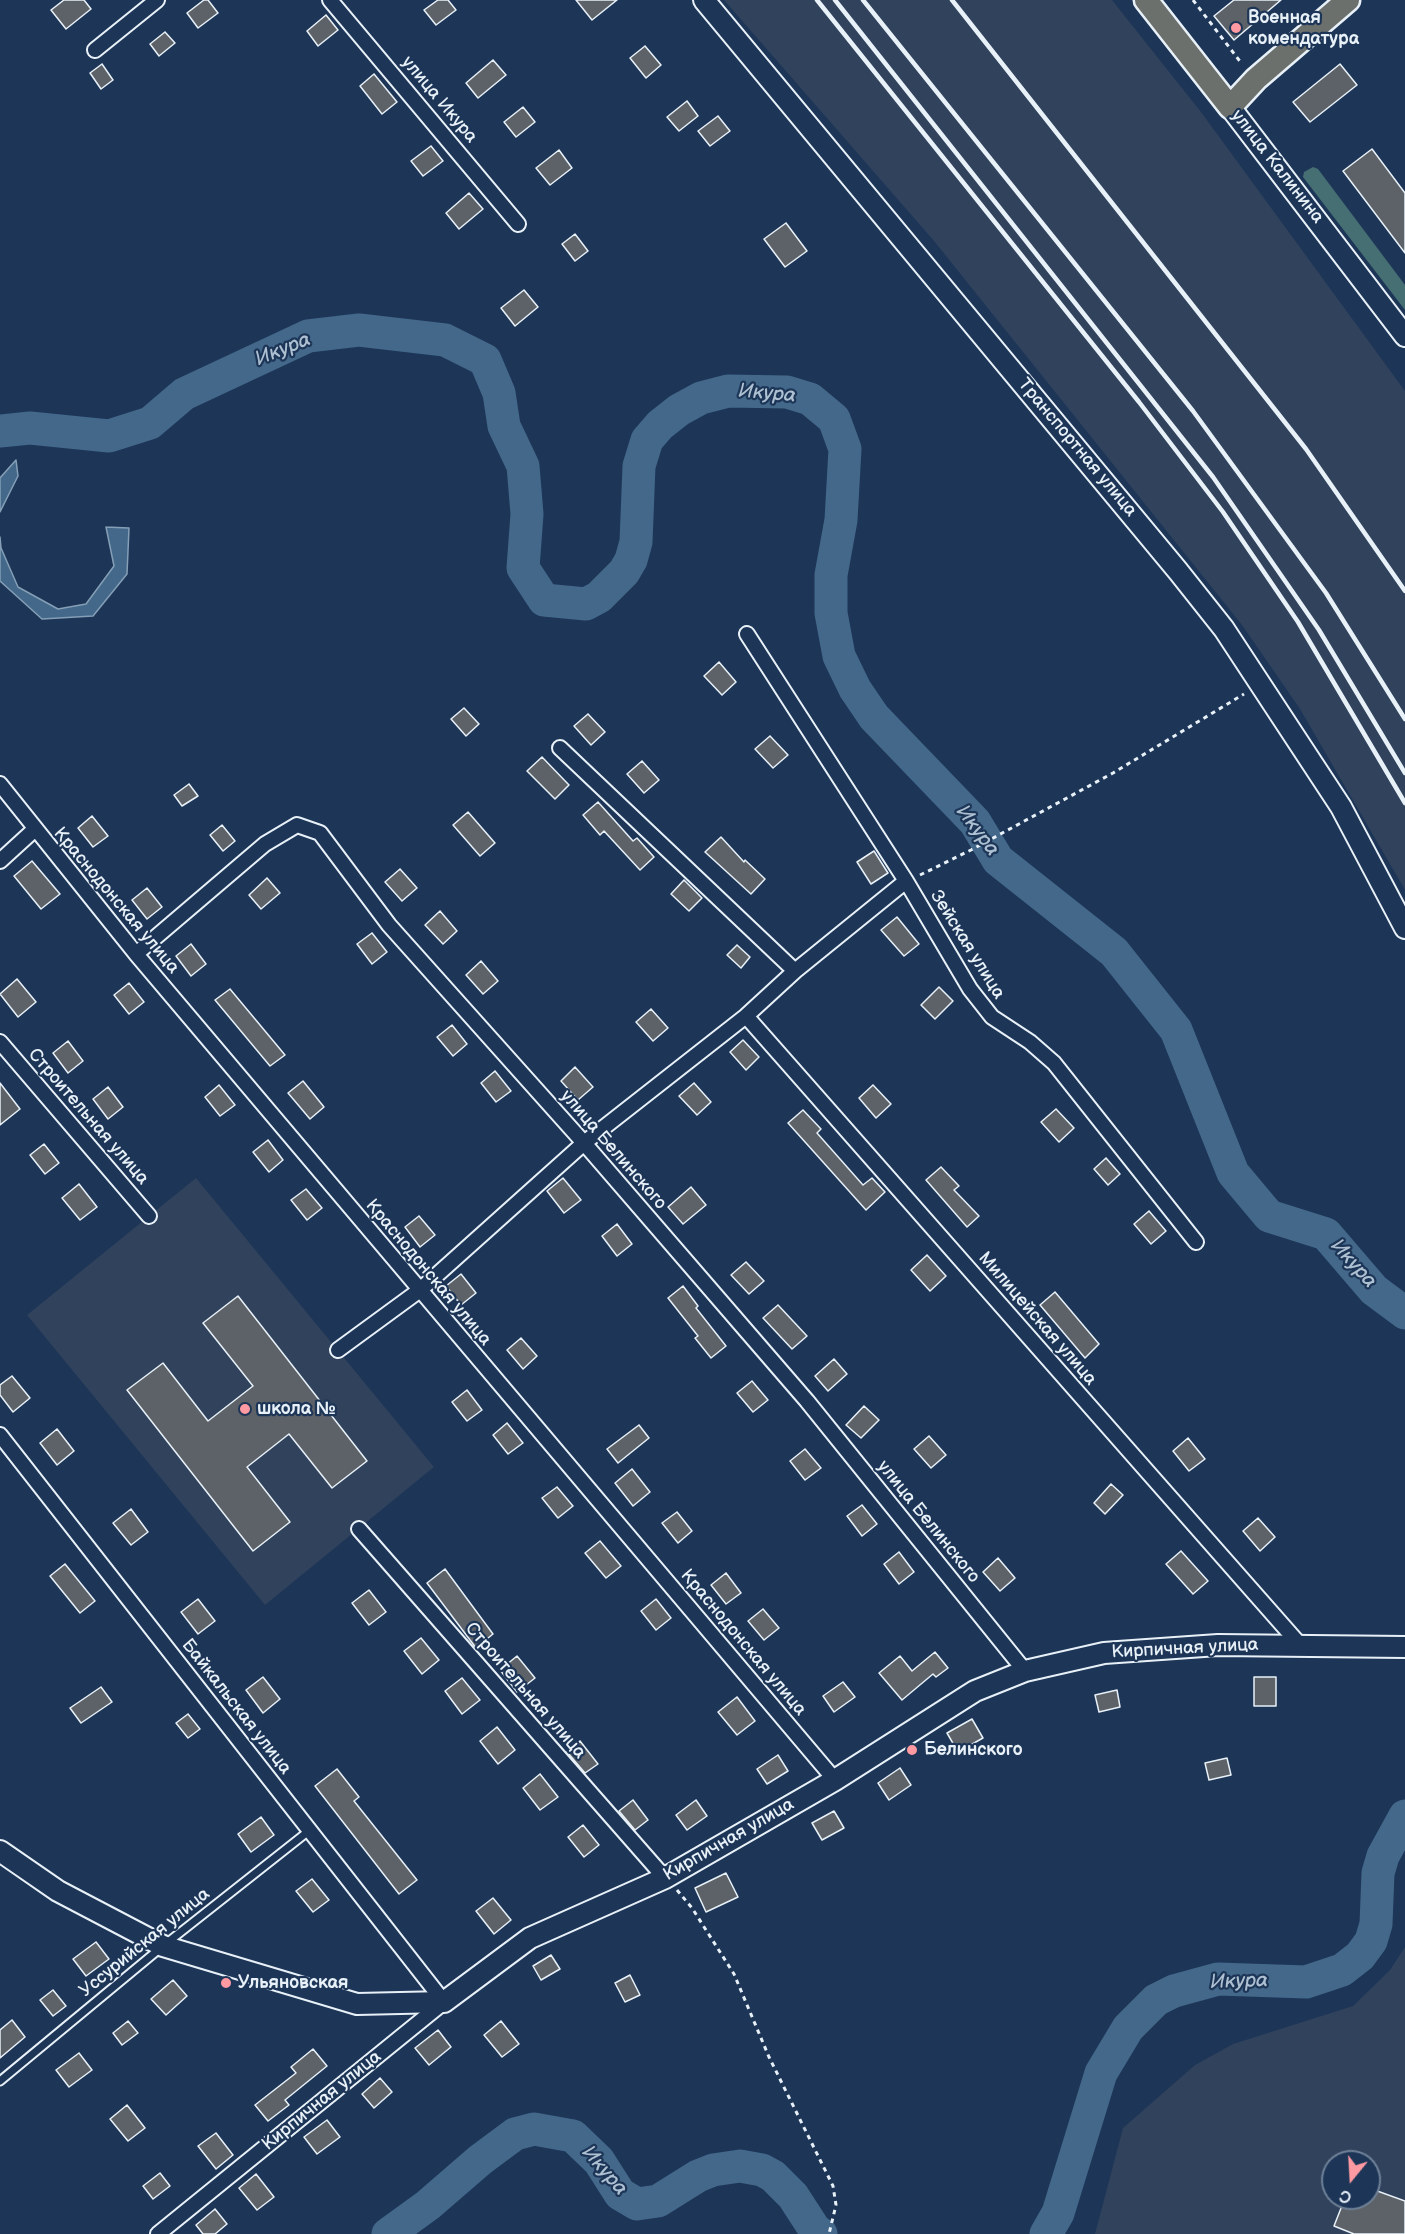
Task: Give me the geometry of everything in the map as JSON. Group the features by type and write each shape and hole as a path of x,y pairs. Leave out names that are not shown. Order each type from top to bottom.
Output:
{"main road":[{"name":"улица Калинина","path":"1146,0 1230,107"},
{"path":"1230,107 1256,79 1348,0"}],"street":[{"path":"95,50 157,0"},
{"name":"улица Икура","path":"330,0 518,224"},
{"name":"Транспортная улица","path":"704,0 1178,570 1261,683 1341,807 1405,928"},
{"name":"улица Калинина","path":"1230,107 1405,336"},
{"name":"Зейская улица","path":"747,634 906,881 970,989 992,1017 1030,1042 1054,1063 1196,1242"},
{"path":"560,748 795,971"},
{"name":"Краснодонская улица","path":"0,784 34,831 136,954 835,1780"},
{"name":"улица Белинского","path":"136,954 265,844 297,825 320,833 389,925 584,1143 807,1401 1025,1671"},
{"path":"0,861 34,831"},
{"path":"338,1350 420,1290 584,1143 746,1016 795,971 906,881"},
{"name":"Милицейская улица","path":"746,1016 1301,1646"},
{"name":"Строительная улица","path":"0,1042 149,1216"},
{"name":"Байкальская улица","path":"0,1435 444,2001"},
{"name":"Строительная улица","path":"358,1529 665,1878"},
{"name":"Кирпичная улица","path":"158,2234 444,2001 530,1938 665,1878 835,1780 975,1691 1025,1671 1104,1653 1218,1645 1405,1647"},
{"path":"0,1851 58,1891 163,1946 357,2004 444,2001"}],"lane":[{"name":"Уссурийская улица","path":"0,2081 163,1946 310,1830"}],"path":[{"path":"1193,0 1242,64"},
{"path":"906,881 971,850 1113,773 1261,683"},
{"path":"665,1878 692,1908 743,1992 769,2057 832,2186 836,2205 829,2234"}],"shaded area":[{"path":"724,0 1112,0 1201,112 1405,391 1405,890 1300,709 1242,625 934,241"},
{"path":"16,460 18,476 0,512 0,478"},
{"path":"106,527 129,528 127,574 93,616 42,619 0,581 0,537 1,548 18,587 58,609 86,604 114,566"},
{"name":"школа №","path":"196,1178 434,1467 265,1605 27,1315"},
{"path":"1405,1947 1405,2234 1095,2234 1123,2128 1195,2065 1233,2044 1353,2006 1390,1970"}],"green space":[{"path":"1313,167 1318,169 1405,285 1405,310 1303,177 1304,172"}],"building":[{"path":"64,0 84,0 91,9 66,29 51,10"},
{"path":"204,0 208,0 218,13 198,28 187,13"},
{"path":"438,0 448,0 456,10 436,25 424,10"},
{"path":"576,0 617,0 592,20"},
{"name":"Военная комендатура","path":"1234,0 1281,0 1234,40 1214,16"},
{"path":"326,15 338,30 318,46 307,31"},
{"path":"165,32 175,43 159,56 150,44"},
{"path":"645,46 661,65 646,78 630,58"},
{"path":"493,60 506,75 478,98 466,83"},
{"path":"102,64 113,80 101,89 90,73"},
{"path":"1340,64 1357,85 1310,122 1293,102"},
{"path":"374,74 397,102 382,114 360,86"},
{"path":"687,101 698,116 679,131 667,117"},
{"path":"523,107 535,122 516,137 504,122"},
{"path":"718,116 730,131 710,146 698,131"},
{"path":"431,146 443,161 423,176 411,161"},
{"path":"1372,149 1405,193 1405,253 1343,171"},
{"path":"559,150 572,168 550,185 536,168"},
{"path":"469,193 483,209 459,229 446,213"},
{"path":"786,223 807,251 785,267 764,239"},
{"path":"575,234 588,251 575,261 562,244"},
{"path":"524,290 538,307 515,326 501,308"},
{"path":"719,662 736,682 722,695 704,676"},
{"path":"464,708 479,724 466,736 451,719"},
{"path":"588,714 605,732 591,745 574,726"},
{"path":"770,736 788,755 773,768 755,749"},
{"path":"542,757 569,785 555,799 527,771"},
{"path":"642,761 659,780 644,793 627,774"},
{"path":"189,784 198,796 182,806 174,795"},
{"path":"598,802 633,841 637,838 654,857 640,870 604,831 600,835 583,815"},
{"path":"468,812 495,843 480,856 453,825"},
{"path":"92,816 108,836 93,847 78,828"},
{"path":"222,825 235,841 223,851 210,835"},
{"path":"721,837 744,862 745,860 765,879 751,894 705,852"},
{"path":"874,851 888,873 871,884 857,862"},
{"path":"32,861 60,894 41,909 14,876"},
{"path":"400,869 417,888 402,901 385,882"},
{"path":"267,878 280,893 261,909 249,895"},
{"path":"684,880 702,898 689,911 671,894"},
{"path":"147,888 162,907 147,919 132,900"},
{"path":"440,911 457,931 443,944 425,925"},
{"path":"897,917 919,944 904,956 881,930"},
{"path":"372,933 387,952 372,964 357,944"},
{"path":"191,944 206,964 191,976 176,956"},
{"path":"737,945 750,957 741,968 727,955"},
{"path":"481,961 498,981 483,994 466,975"},
{"path":"17,979 36,1002 18,1017 0,994"},
{"path":"129,983 144,1002 129,1014 114,995"},
{"path":"939,987 953,1001 935,1019 921,1005"},
{"path":"230,989 285,1055 270,1066 215,1000"},
{"path":"651,1009 668,1028 653,1041 636,1022"},
{"path":"452,1025 467,1044 453,1056 437,1037"},
{"path":"743,1040 759,1057 746,1070 730,1052"},
{"path":"68,1041 83,1061 68,1073 53,1053"},
{"path":"575,1067 593,1087 578,1100 561,1081"},
{"path":"495,1071 511,1091 496,1102 481,1083"},
{"path":"303,1081 324,1107 310,1119 288,1093"},
{"path":"0,1083 20,1109 0,1125"},
{"path":"694,1083 711,1102 697,1115 679,1096"},
{"path":"219,1085 235,1105 220,1116 205,1097"},
{"path":"873,1085 891,1104 876,1118 859,1098"},
{"path":"108,1087 123,1107 108,1119 93,1099"},
{"path":"1056,1109 1074,1128 1059,1142 1041,1122"},
{"path":"803,1110 821,1129 817,1133 863,1185 872,1178 885,1192 866,1210 788,1123"},
{"path":"268,1140 283,1160 269,1172 253,1152"},
{"path":"44,1144 59,1163 45,1174 30,1155"},
{"path":"1106,1158 1120,1174 1108,1185 1094,1169"},
{"path":"941,1167 959,1186 954,1190 979,1216 967,1227 926,1180"},
{"path":"563,1178 581,1200 564,1213 547,1191"},
{"path":"79,1184 97,1207 80,1220 62,1198"},
{"path":"691,1187 706,1205 683,1224 668,1207"},
{"path":"306,1189 322,1208 307,1220 291,1200"},
{"path":"1149,1211 1166,1231 1151,1244 1134,1224"},
{"path":"419,1216 435,1235 420,1247 405,1227"},
{"path":"617,1224 632,1244 617,1256 602,1236"},
{"path":"927,1255 946,1276 930,1291 911,1270"},
{"path":"746,1262 764,1281 749,1294 731,1275"},
{"path":"461,1274 476,1293 461,1305 446,1286"},
{"path":"683,1286 698,1306 696,1308 726,1346 711,1358 695,1338 698,1336 668,1298"},
{"path":"1055,1292 1099,1344 1085,1358 1040,1305"},
{"path":"238,1296 367,1461 332,1488 289,1434 247,1467 290,1522 253,1551 127,1390 163,1363 208,1421 253,1386 203,1323"},
{"path":"778,1305 807,1336 792,1349 763,1318"},
{"path":"521,1338 537,1356 523,1369 507,1350"},
{"path":"834,1359 847,1374 828,1391 815,1376"},
{"path":"12,1376 30,1398 13,1412 0,1395 0,1385"},
{"path":"752,1381 768,1400 753,1412 737,1393"},
{"path":"467,1390 482,1410 467,1421 452,1402"},
{"path":"864,1406 879,1420 861,1438 846,1425"},
{"path":"507,1423 523,1443 508,1454 493,1435"},
{"path":"639,1425 649,1438 618,1463 607,1449"},
{"path":"57,1429 74,1451 57,1465 40,1443"},
{"path":"929,1436 946,1455 931,1468 914,1449"},
{"path":"1188,1438 1205,1459 1189,1471 1173,1451"},
{"path":"805,1449 821,1468 805,1480 790,1461"},
{"path":"632,1469 650,1492 633,1506 615,1483"},
{"path":"1111,1484 1123,1495 1105,1514 1094,1503"},
{"path":"557,1487 573,1506 558,1518 542,1498"},
{"path":"862,1505 877,1524 862,1536 847,1516"},
{"path":"131,1509 148,1532 131,1545 113,1523"},
{"path":"677,1512 692,1531 678,1543 662,1523"},
{"path":"1258,1518 1275,1537 1260,1551 1243,1531"},
{"path":"600,1541 621,1566 606,1578 585,1553"},
{"path":"1181,1551 1208,1581 1193,1594 1166,1564"},
{"path":"899,1552 914,1572 899,1584 884,1564"},
{"path":"998,1558 1015,1578 1000,1591 983,1572"},
{"path":"65,1564 95,1601 80,1613 50,1576"},
{"path":"445,1569 493,1634 476,1648 427,1583"},
{"path":"726,1573 741,1593 726,1604 711,1585"},
{"path":"369,1590 386,1612 369,1625 352,1603"},
{"path":"198,1599 215,1621 198,1634 181,1612"},
{"path":"656,1599 671,1618 656,1630 641,1611"},
{"path":"763,1609 779,1628 764,1640 748,1621"},
{"path":"421,1638 439,1660 422,1674 404,1651"},
{"path":"935,1652 948,1668 936,1677 933,1674 902,1700 879,1673 900,1656 912,1671"},
{"path":"517,1656 535,1678 517,1692 500,1670"},
{"path":"263,1677 280,1699 263,1713 246,1690"},
{"path":"1254,1677 1276,1677 1276,1706 1254,1706"},
{"path":"462,1678 480,1700 462,1714 445,1691"},
{"path":"843,1682 855,1697 834,1712 823,1696"},
{"path":"101,1687 112,1702 81,1723 70,1708"},
{"path":"1117,1690 1120,1707 1099,1712 1095,1695"},
{"path":"737,1697 755,1721 737,1735 718,1712"},
{"path":"188,1714 200,1729 188,1738 176,1723"},
{"path":"972,1719 983,1738 958,1752 947,1733"},
{"path":"497,1727 515,1750 498,1764 480,1741"},
{"path":"580,1741 598,1764 585,1773 567,1752"},
{"path":"778,1755 788,1771 767,1784 757,1769"},
{"path":"1227,1758 1231,1775 1209,1780 1205,1763"},
{"path":"900,1768 911,1785 889,1800 878,1783"},
{"path":"337,1769 359,1797 354,1801 417,1880 399,1894 315,1786"},
{"path":"540,1774 558,1797 540,1810 523,1788"},
{"path":"633,1800 648,1820 635,1830 619,1811"},
{"path":"696,1800 707,1816 687,1830 676,1815"},
{"path":"834,1811 844,1828 822,1840 812,1823"},
{"path":"261,1817 274,1835 251,1852 238,1834"},
{"path":"583,1825 599,1845 584,1857 568,1837"},
{"path":"726,1873 738,1897 706,1912 695,1888"},
{"path":"312,1879 329,1900 313,1912 296,1891"},
{"path":"493,1898 511,1920 494,1934 476,1911"},
{"path":"96,1942 109,1959 86,1976 73,1959"},
{"path":"551,1955 560,1969 541,1980 533,1966"},
{"path":"630,1975 640,1995 625,2002 615,1983"},
{"path":"173,1980 187,1996 166,2015 151,1999"},
{"path":"53,1990 66,2006 53,2016 40,2000"},
{"path":"12,2020 25,2037 0,2058 0,2030"},
{"path":"128,2021 138,2033 122,2045 113,2033"},
{"path":"501,2021 519,2044 502,2057 484,2035"},
{"path":"438,2030 451,2047 429,2065 415,2048"},
{"path":"313,2049 327,2066 285,2100 289,2105 268,2121 255,2105 296,2073 291,2067"},
{"path":"79,2053 92,2070 69,2087 56,2070"},
{"path":"380,2078 392,2092 374,2108 362,2094"},
{"path":"127,2105 145,2128 128,2141 110,2119"},
{"path":"327,2120 340,2137 317,2154 304,2137"},
{"path":"216,2133 233,2155 216,2169 198,2146"},
{"path":"160,2173 170,2186 153,2199 143,2186"},
{"path":"256,2174 274,2197 257,2210 239,2188"},
{"path":"1381,2192 1405,2201 1405,2234 1354,2234 1334,2226 1340,2210 1381,2210"},
{"path":"215,2209 227,2224 215,2234 203,2234 196,2225"}],"waterway":[{"name":"Икура","path":"0,431 30,428 109,436 150,423 184,394 308,336 359,330 445,340 485,360 499,393 504,426 523,466 527,514 523,568 544,600 586,604 599,597 624,572 631,560 636,542 639,466 647,440 660,425 679,410 701,398 728,391 787,392 810,399 834,419 845,449 841,520 831,575 831,613 839,656 855,689 874,717 975,822 998,860 1114,952 1176,1030 1233,1173 1269,1216 1326,1234 1374,1290 1405,1313"},
{"name":"Икура","path":"1046,2234 1058,2213 1101,2073 1128,2028 1156,2000 1174,1991 1218,1979 1306,1982 1342,1970 1360,1956 1371,1941 1376,1924 1378,1873 1383,1856 1405,1816"},
{"name":"Икура","path":"388,2234 428,2205 480,2160 515,2134 534,2129 573,2136 599,2161 620,2194 637,2204 658,2201 698,2176 713,2170 740,2166 762,2170 773,2176 793,2196 815,2230 821,2234"}],"railway":[{"path":"817,0 1139,402 1223,512 1298,622 1405,803"},
{"path":"835,0 1213,477 1319,630 1405,773"},
{"path":"863,0 1193,411 1326,593 1405,719"},
{"path":"952,0 1306,449 1405,591"}],"place":[{"name":"Военная комендатура","path":"1236,28"},
{"name":"школа №","path":"245,1409"},
{"name":"Белинского","path":"912,1750"},
{"name":"Ульяновская","path":"226,1983"}]}
